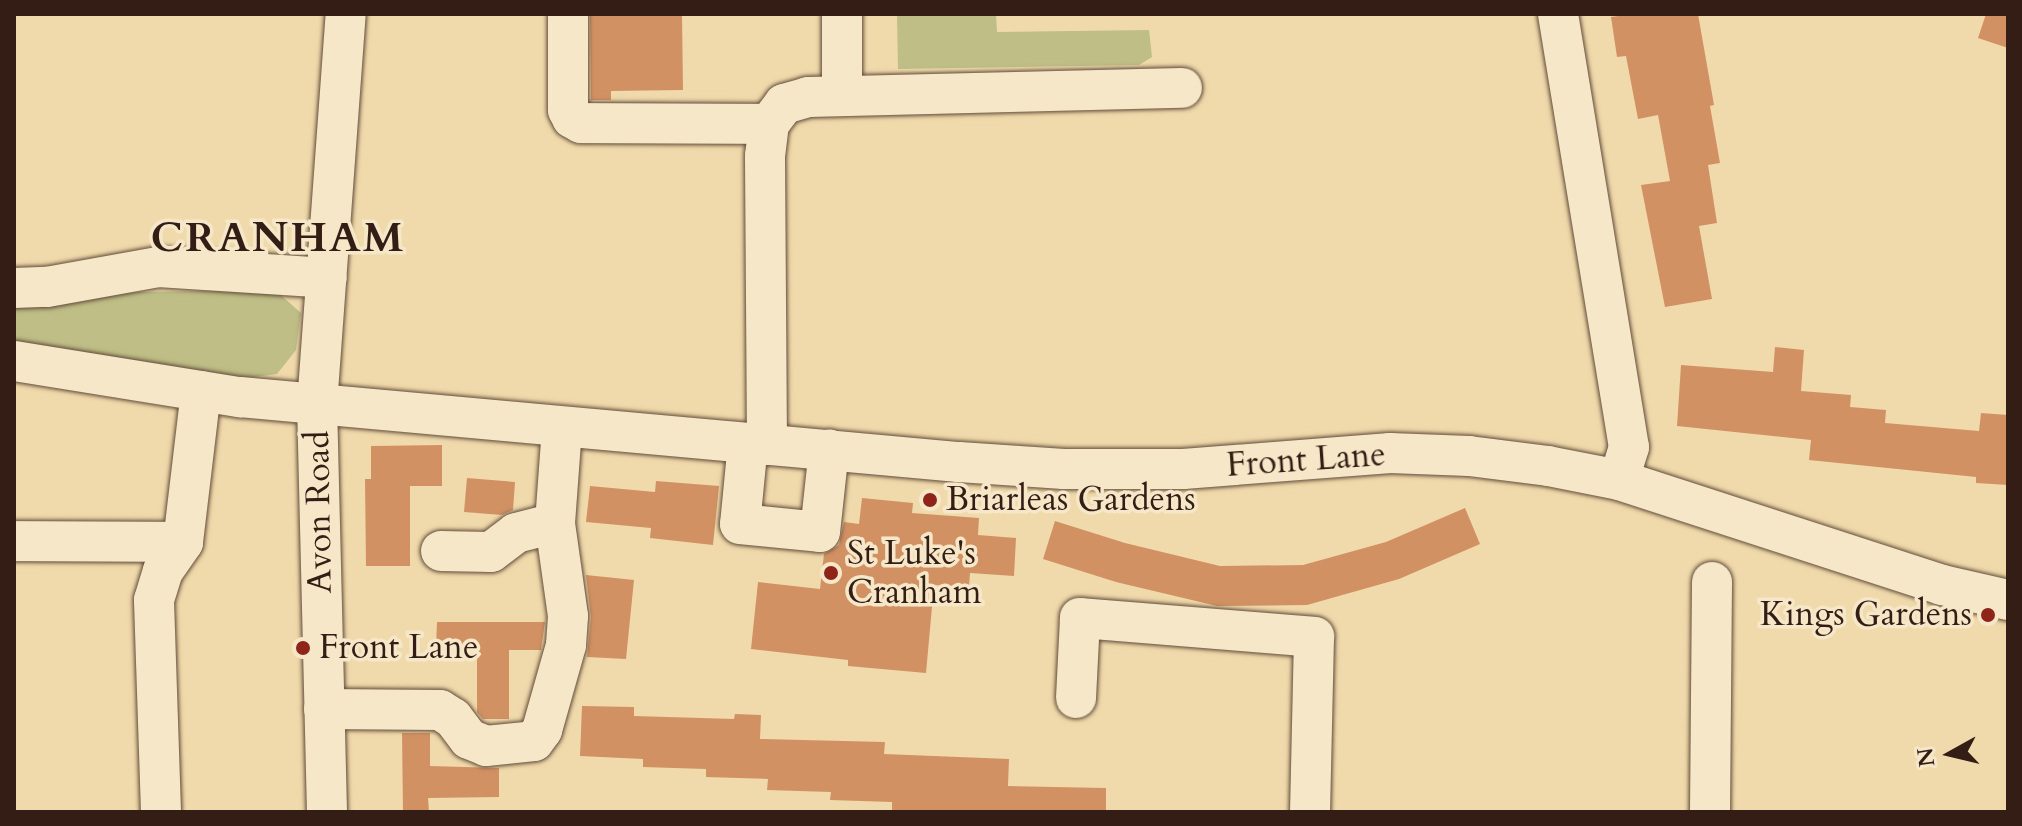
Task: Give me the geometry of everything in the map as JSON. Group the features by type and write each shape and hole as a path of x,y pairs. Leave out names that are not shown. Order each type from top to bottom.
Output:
{"street":[{"name":"Avon Road","path":"327,812 317,405 346,14"},
{"path":"842,14 842,96"},
{"path":"1558,14 1629,447 1619,480"},
{"path":"568,17 568,110 572,118 581,123 769,124"},
{"path":"829,449 820,532 740,524 758,444 765,156 769,124 784,104 808,97 1182,88"},
{"path":"14,288 47,287 158,267 327,278"},
{"name":"Front Lane","path":"14,361 201,391 317,405 1064,469 1183,469 1390,453 1469,456 1548,466 1619,480 1928,581 2008,600"},
{"path":"161,812 154,600 163,571 183,542 201,391"},
{"path":"324,709 440,710 453,718 469,739 486,746 534,741 542,730 566,645 568,616 555,523 562,427"},
{"path":"441,551 491,552 516,533 555,523"},
{"path":"14,541 183,542"},
{"path":"1710,812 1712,582"},
{"path":"1076,698 1080,618 1314,637 1310,812"}],"green space":[{"path":"897,14 996,14 997,32 1149,30 1152,57 1139,65 898,69"},
{"path":"275,290 301,313 296,350 277,374 238,379 14,344 14,303 139,292"}],"building":[{"path":"590,14 682,14 683,90 611,91 611,100 591,100"},
{"path":"1698,14 1714,105 1710,106 1720,163 1708,165 1717,223 1699,226 1712,299 1665,307 1641,185 1670,181 1658,115 1638,119 1626,56 1617,57 1611,17"},
{"path":"1986,14 2008,14 2008,48 1978,38"},
{"path":"1775,347 1804,350 1801,391 1851,395 1850,407 1886,410 1885,423 1979,431 1981,413 2008,415 2008,485 1976,483 1976,477 1809,460 1811,440 1677,426 1681,365 1773,372"},
{"path":"442,445 442,486 410,486 410,566 366,566 365,479 371,479 371,446"},
{"path":"467,478 515,482 513,510 502,515 464,512"},
{"path":"656,481 719,486 713,545 650,538 651,528 586,522 590,486 655,492"},
{"path":"862,498 913,503 912,513 979,518 978,535 1016,538 1014,576 970,573 969,587 934,585 926,673 848,666 848,660 751,649 758,582 820,589 824,554 839,545 844,522 859,524"},
{"path":"1465,508 1480,544 1399,579 1307,605 1217,606 1116,582 1043,559 1055,521 1125,543 1220,566 1303,565 1386,542"},
{"path":"586,575 634,580 626,659 587,657 591,617"},
{"path":"437,622 545,622 541,650 509,650 509,719 483,719 477,712 477,648 436,648"},
{"path":"582,706 634,707 634,716 734,719 735,714 761,715 760,739 885,742 884,754 1009,759 1008,786 1106,788 1106,812 892,812 892,802 830,800 831,792 767,790 768,779 706,777 706,769 643,767 643,759 580,756"},
{"path":"402,733 430,733 430,766 499,768 499,797 428,798 429,812 403,812"}],"place":[{"name":"Briarleas Gardens","path":"930,500"},
{"name":"St Luke's Cranham","path":"831,573"},
{"name":"Kings Gardens","path":"1988,615"},
{"name":"Front Lane","path":"303,648"}],"district":[{"name":"CRANHAM","path":"278,238"}]}
